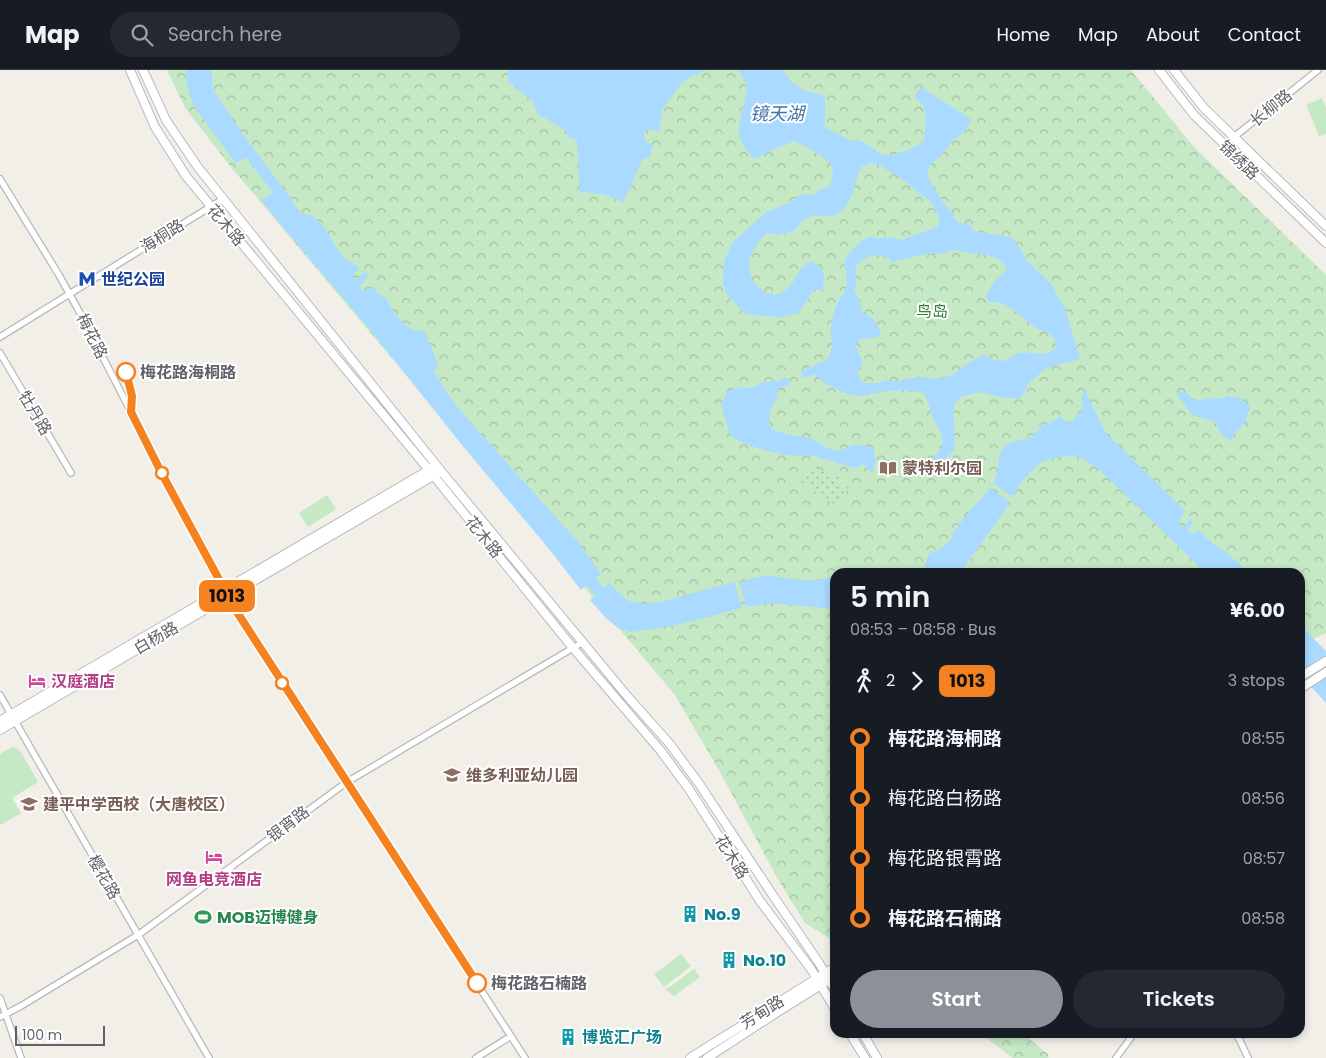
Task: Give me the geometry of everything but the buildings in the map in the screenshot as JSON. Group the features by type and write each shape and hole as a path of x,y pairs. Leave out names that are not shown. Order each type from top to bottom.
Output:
{"main road":[{"name":"花木路","path":"130,70 155,127 186,176 669,743 698,782 830,976"},
{"name":"花木路","path":"143,70 166,120 197,166 573,648 660,750 689,789 760,901 811,969 830,1001"},
{"name":"锦绣路","path":"1159,70 1194,115 1326,243"},
{"name":"锦绣路","path":"1174,70 1204,108 1326,226"},
{"name":"白杨路","path":"0,730 13,718 435,470"},
{"path":"1305,674 1326,661"},
{"path":"1305,686 1326,672"},
{"name":"白杨路","path":"0,721 13,718"},
{"name":"芳甸路","path":"690,1058 830,976"},
{"name":"芳甸路","path":"708,1058 818,982"},
{"path":"853,1038 865,1058"},
{"path":"865,1038 877,1058"}],"street":[{"name":"长柳路","path":"1225,146 1318,70"},
{"name":"梅花路","path":"0,179 70,294 226,593 526,1058"},
{"name":"海桐路","path":"0,338 223,199"},
{"name":"牡丹路","path":"0,353 71,473"},
{"name":"银宵路","path":"3,1015 138,935 347,782 583,642"},
{"name":"樱花路","path":"0,695 209,1058"},
{"path":"0,998 3,1015 21,1058"},
{"path":"476,1058 511,1036"},
{"path":"1116,1058 1131,1038"},
{"path":"1238,1038 1248,1058"}],"green space":[{"name":"鸟岛","path":"167,70 1131,70 1194,147 1326,275 1326,633 1305,643 1305,568 830,568 830,939 805,923 776,876 720,772 675,695 231,167 185,108"},
{"path":"1322,98 1326,108 1326,134 1319,136 1306,105"},
{"path":"814,464 832,478 835,475 840,478 838,481 849,488 835,505 800,481"},
{"path":"327,495 336,509 308,527 299,513"},
{"path":"13,747 21,752 38,782 12,798 21,813 0,825 0,754"},
{"path":"681,954 691,966 664,987 654,974"},
{"path":"694,969 700,977 674,996 665,989 670,987"},
{"path":"987,1038 1028,1038 1049,1055 1048,1058 1013,1058"}],"water":[{"path":"186,70 211,70 214,91 255,152 236,163 191,100"},
{"path":"508,70 707,70 690,77 680,85 662,110 659,132 651,129 644,132 644,139 647,143 653,144 650,157 642,160 623,202 603,194 580,192 577,140 569,138 565,130 538,114 532,100 508,82"},
{"name":"镜天湖","path":"738,70 782,70 800,88 825,96 825,127 851,141 861,141 884,156 905,151 924,141 926,114 923,105 914,97 921,87 971,119 966,130 952,141 930,165 927,174 942,201 954,214 954,219 964,224 968,222 973,231 1011,237 1027,261 1053,286 1065,308 1080,359 1044,370 1030,382 1022,396 1018,399 980,392 963,396 955,403 953,413 955,444 952,453 936,466 928,467 927,462 935,456 942,446 942,438 924,393 893,390 859,396 848,394 823,382 815,374 803,378 801,372 829,358 833,342 830,332 833,315 847,285 844,264 847,255 870,236 877,239 888,237 902,240 937,227 940,222 939,217 932,203 899,177 881,166 871,163 861,167 848,203 839,213 832,216 810,216 791,232 768,233 759,241 750,256 749,268 753,283 766,293 777,295 785,290 800,270 813,261 824,274 822,290 814,290 798,313 782,317 744,313 728,296 723,285 724,261 733,242 765,213 791,202 800,195 813,195 819,190 829,187 833,172 830,163 816,152 795,141 754,159 743,144 739,133 739,124 746,93 743,78","holes":["953,250 992,256 1003,263 1007,270 993,283 986,298 989,302 996,302 1009,307 1038,329 1050,333 1056,343 1055,349 1045,354 1017,354 1001,361 987,357 984,354 950,376 934,379 925,377 904,379 899,382 887,380 878,383 863,383 858,375 858,369 863,364 856,345 860,339 878,337 881,332 874,320 861,310 860,302 854,290 857,279 855,272 861,261 865,258 882,255 890,258 890,262"]},
{"path":"280,188 302,213 313,216 325,228 338,251 349,262 360,268 353,278 357,280 365,271 369,275 360,286 363,291 367,291 374,285 377,293 385,297 404,324 415,331 425,331 438,366 433,371 452,400 579,543 601,574 581,590 375,336 261,200"},
{"path":"787,377 790,385 781,387 776,393 778,399 770,412 770,427 786,434 815,440 825,447 840,451 856,445 864,445 873,449 876,461 872,473 863,464 855,468 811,455 799,456 775,453 748,445 731,437 721,405 728,391 740,387 753,388 763,382 777,381"},
{"path":"1086,392 1106,433 1185,511 1178,523 1184,527 1191,518 1193,522 1187,530 1192,534 1198,530 1244,568 1201,568 1103,473 1083,458 1071,456 1043,461 1021,483 1013,497 993,483 997,475 999,457 1006,446 1028,438 1043,424 1048,424 1061,416 1064,421 1069,423 1074,420 1078,413 1082,411 1082,394"},
{"path":"1185,392 1195,401 1211,398 1221,399 1227,396 1239,398 1250,407 1245,423 1231,440 1228,439 1221,433 1216,422 1193,415 1177,395 1178,393"},
{"path":"990,488 1010,502 963,568 926,568 925,564 929,553 938,551 952,539 952,534 973,506 977,504"},
{"path":"770,576 819,580 830,577 830,609 770,603 746,607 740,582"},
{"path":"734,582 742,608 676,625 631,632 618,628 590,600 609,583 625,599 644,604 660,602"},
{"path":"1305,630 1326,651 1326,703 1305,680"}],"waterway":[{"path":"242,143 287,202"},
{"path":"581,570 608,602"}],"bus line":[{"name":"1013","path":"126,372 132,396 131,412 227,596 477,983"}],"place":[{"name":"世纪公园","path":"87,279"},
{"name":"梅花路海桐路","path":"126,372"},
{"name":"蒙特利尔园","path":"888,468"},
{"name":"汉庭酒店","path":"37,681"},
{"name":"维多利亚幼儿园","path":"452,775"},
{"name":"建平中学西校（大唐校区）","path":"29,804"},
{"name":"网鱼电竞酒店","path":"214,857"},
{"name":"No.9","path":"690,914"},
{"name":"MOB迈博健身","path":"203,917"},
{"name":"No.10","path":"729,960"},
{"name":"梅花路石楠路","path":"477,983"},
{"name":"博览汇广场","path":"568,1037"}]}
